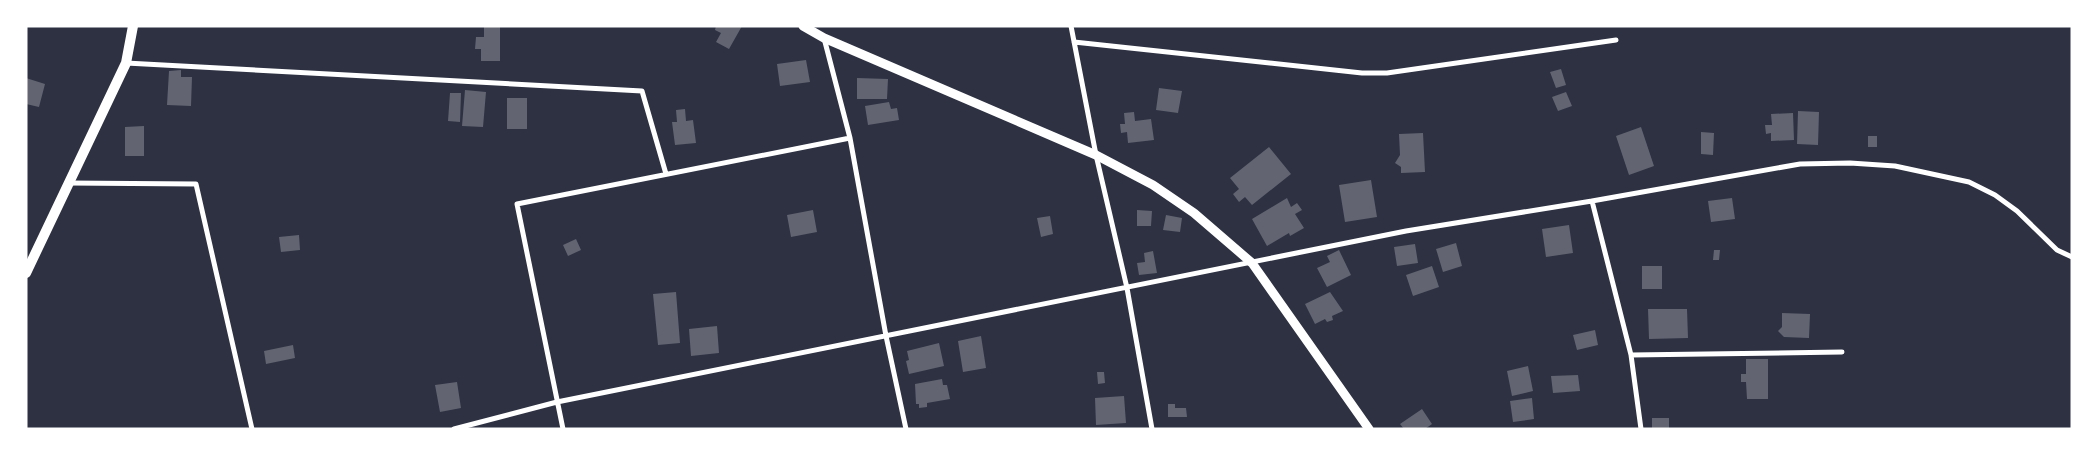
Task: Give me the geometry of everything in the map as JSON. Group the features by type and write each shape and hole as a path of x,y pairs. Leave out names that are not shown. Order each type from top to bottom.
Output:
{"main road":[{"path":"26,273 126,63 133,26"}],"street":[{"path":"803,26 824,38 1096,155 1152,185 1194,213 1252,263 1369,429"},
{"path":"1071,26 1096,155 1127,288 1152,429"},
{"path":"824,38 850,138 886,336 906,429"},
{"path":"1074,42 1362,73 1387,73 1616,40"},
{"path":"126,63 642,91 666,174"},
{"path":"563,429 517,204 850,138"},
{"path":"454,429 557,402 1406,231 1592,201 1800,164 1850,163 1895,166 1969,182 1995,195 2016,211 2057,250 2072,257"},
{"path":"68,183 196,184 252,429"},
{"path":"1592,201 1631,355 1641,429"},
{"path":"1631,355 1842,352"}],"building":[{"path":"484,26 500,26 500,61 481,61 481,49 475,49 476,37 484,37"},
{"path":"716,26 742,26 729,49 716,42 721,33 715,30"},
{"path":"806,60 810,82 780,86 777,64"},
{"path":"1561,69 1566,85 1556,88 1550,72"},
{"path":"181,70 181,77 192,77 191,106 167,105 169,71"},
{"path":"26,78 45,84 39,107 26,104"},
{"path":"857,78 888,79 887,99 857,99"},
{"path":"1159,88 1182,91 1178,113 1156,110"},
{"path":"465,90 486,92 483,127 462,126"},
{"path":"1566,92 1572,106 1558,111 1552,97"},
{"path":"450,93 461,93 460,122 448,121"},
{"path":"507,98 527,98 527,129 507,129"},
{"path":"889,102 891,109 897,108 899,120 868,125 865,106"},
{"path":"685,109 686,121 693,120 696,143 675,145 672,122 677,122 676,110"},
{"path":"1798,111 1819,112 1818,145 1797,144"},
{"path":"1134,112 1135,121 1151,119 1154,140 1128,143 1127,132 1121,133 1120,124 1125,124 1124,113"},
{"path":"1793,113 1794,140 1771,141 1771,133 1766,134 1765,125 1772,125 1771,114"},
{"path":"144,126 144,156 125,156 125,127"},
{"path":"1641,127 1654,166 1629,175 1616,136"},
{"path":"1701,132 1714,133 1713,155 1701,154"},
{"path":"1423,133 1425,172 1401,173 1401,167 1395,163 1400,155 1399,134"},
{"path":"1868,136 1877,136 1877,147 1868,147"},
{"path":"1269,147 1291,174 1252,205 1245,197 1239,202 1233,194 1239,189 1230,178"},
{"path":"1371,180 1377,217 1345,222 1339,185"},
{"path":"1287,198 1291,207 1297,203 1302,210 1295,214 1304,228 1290,236 1289,233 1267,246 1252,219"},
{"path":"1732,198 1735,219 1711,222 1708,201"},
{"path":"813,210 817,232 791,237 787,215"},
{"path":"1137,210 1152,211 1151,226 1137,226"},
{"path":"1166,215 1182,218 1180,232 1163,230"},
{"path":"1050,216 1053,234 1041,237 1037,218"},
{"path":"1569,225 1573,253 1546,257 1542,229"},
{"path":"299,235 300,250 281,252 279,237"},
{"path":"576,239 581,250 568,256 563,245"},
{"path":"1456,243 1462,266 1443,272 1436,249"},
{"path":"1415,244 1418,263 1397,266 1394,247"},
{"path":"1339,250 1351,275 1327,287 1317,268 1330,262 1327,256"},
{"path":"1714,250 1720,250 1719,260 1713,260"},
{"path":"1153,251 1157,273 1139,275 1137,263 1145,262 1144,253"},
{"path":"1432,266 1439,287 1413,296 1406,275"},
{"path":"1642,266 1662,266 1662,289 1642,289"},
{"path":"676,292 680,343 658,345 653,294"},
{"path":"1330,292 1343,311 1332,316 1333,320 1327,322 1325,319 1315,324 1305,304"},
{"path":"1648,309 1687,309 1688,338 1649,339"},
{"path":"1782,313 1810,314 1809,338 1784,337 1778,331 1782,327"},
{"path":"717,326 719,353 691,356 689,329"},
{"path":"1595,330 1598,345 1577,350 1573,335"},
{"path":"981,336 986,368 963,372 958,341"},
{"path":"939,343 944,366 909,374 906,361 909,360 907,351"},
{"path":"293,345 295,358 266,364 264,351"},
{"path":"1746,359 1768,359 1768,399 1747,399 1746,382 1741,382 1741,374 1746,374"},
{"path":"1528,366 1533,391 1512,396 1507,371"},
{"path":"1097,372 1104,372 1105,383 1098,384"},
{"path":"1578,375 1580,391 1553,393 1551,376"},
{"path":"942,379 943,385 947,385 950,399 927,403 927,407 919,408 919,404 916,404 915,384"},
{"path":"457,382 461,408 440,412 435,385"},
{"path":"1124,396 1126,423 1096,425 1095,398"},
{"path":"1532,398 1534,419 1513,422 1510,401"},
{"path":"1168,404 1175,404 1175,408 1186,408 1187,417 1168,417"},
{"path":"1422,409 1432,424 1425,429 1404,429 1400,424"},
{"path":"1652,418 1669,418 1669,429 1652,429"}]}
